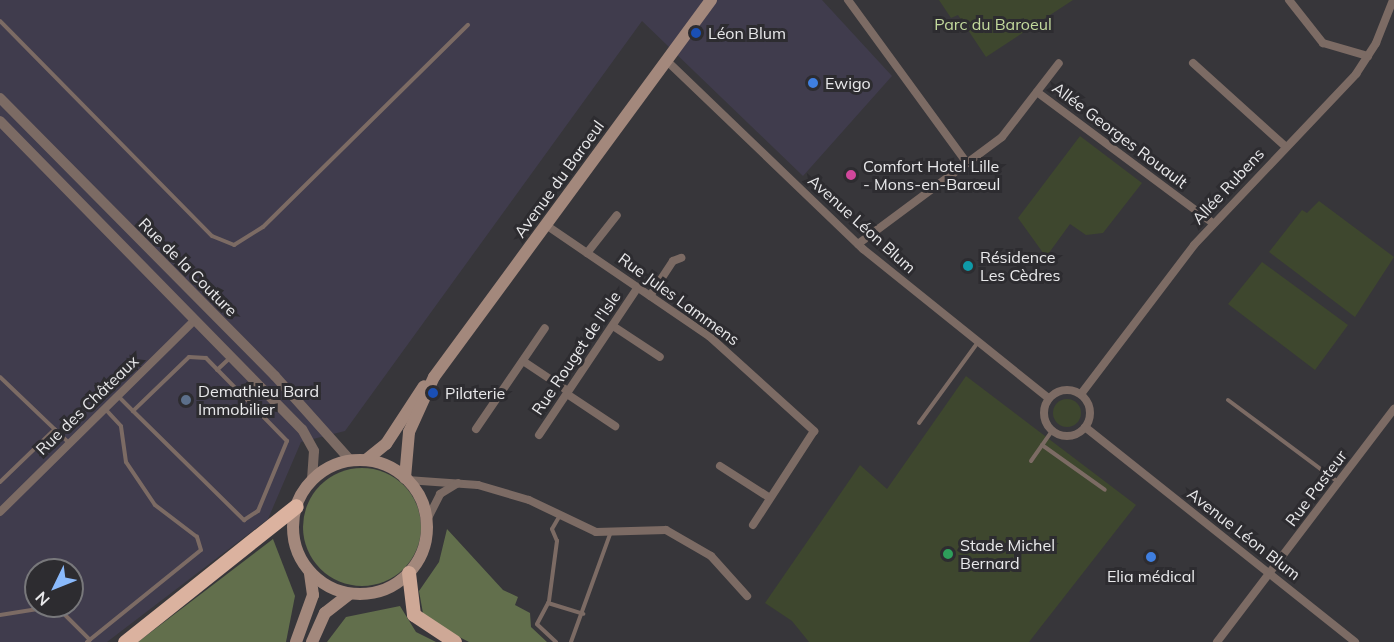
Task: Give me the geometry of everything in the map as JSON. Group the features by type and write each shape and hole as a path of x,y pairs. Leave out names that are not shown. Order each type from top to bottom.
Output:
{"highway":[{"path":"125,642 296,506"},
{"path":"409,573 414,615 455,642"}],"main road":[{"name":"Avenue du Baroeul","path":"366,460 387,444 406,408 434,377 711,0"},
{"name":"Avenue du Baroeul","path":"406,479 408,432 434,377"},
{"path":"296,642 313,595 310,573 293,538 296,506 312,479 350,460 366,460 406,479 427,520 424,546 409,573 381,591 349,594 325,613 312,642"},
{"path":"310,573 349,594"}],"street":[{"path":"848,0 967,163"},
{"path":"1289,0 1323,43 1368,56"},
{"name":"Allée Rubens","path":"1081,394 1213,224 1368,56 1393,0"},
{"name":"Avenue Léon Blum","path":"667,61 858,244 1048,398"},
{"path":"858,244 1004,135 1059,63"},
{"path":"1193,63 1286,147"},
{"name":"Allée Georges Rouault","path":"1037,92 1213,224"},
{"name":"Rue de la Couture","path":"0,98 275,376 350,460"},
{"name":"Rue de la Couture","path":"0,121 305,432 314,451 312,479"},
{"path":"587,253 617,215"},
{"name":"Rue Jules Lammens","path":"546,225 716,341 814,430 770,498"},
{"path":"650,296 674,261 681,258"},
{"name":"Rue Rouget de l'Isle","path":"539,435 638,287"},
{"name":"Rue des Châteaux","path":"0,512 195,320"},
{"path":"613,326 660,357"},
{"path":"476,429 545,328"},
{"path":"523,361 615,426"},
{"path":"1064,389 1081,394 1090,410 1085,427 1070,436 1052,431 1044,415 1048,398 1064,389"},
{"name":"Rue Pasteur","path":"1216,642 1394,409"},
{"name":"Avenue Léon Blum","path":"1085,427 1355,642"},
{"path":"720,466 770,498 753,525"},
{"path":"406,479 464,483 560,514 610,534 666,530 690,540 747,596"},
{"path":"427,520 442,491 464,483"}],"lane":[{"path":"0,21 212,236 234,244 263,227 468,25"},
{"path":"919,423 978,342"},
{"path":"118,396 133,411 244,520 258,511 287,441 203,356 192,355 133,411"},
{"path":"218,370 231,356"},
{"path":"0,377 69,444"},
{"path":"1228,400 1339,483"},
{"path":"0,615 56,606 89,641 201,550 197,537 155,505 131,471 122,426 105,409"},
{"path":"0,482 55,429"},
{"path":"1031,461 1052,431"},
{"path":"1042,445 1105,490"},
{"path":"556,642 537,624 549,601 557,541 552,529 560,514"},
{"path":"571,642 584,614 610,534"},
{"path":"549,601 584,614"}],"shaded area":[{"path":"0,0 822,0 892,76 803,176 642,21 345,431 301,442 268,519 107,642 0,642"}],"green space":[{"name":"Parc du Baroeul","path":"939,0 1073,0 986,57 958,15 951,18"},
{"path":"1080,136 1142,183 1103,233 1086,235 1070,224 1046,257 1018,218"},
{"path":"1319,201 1394,257 1355,317 1269,252 1302,210 1307,213"},
{"path":"1262,262 1348,325 1315,370 1228,304"},
{"name":"Stade Michel Bernard","path":"966,376 1136,505 1029,642 809,642 792,621 765,603 860,465 887,489"},
{"path":"1067,399 1077,403 1081,413 1077,423 1067,427 1057,423 1053,413 1057,403"},
{"path":"362,468 385,473 404,485 416,504 421,527 416,550 404,569 385,581 362,586 339,581 320,569 308,550 303,527 308,504 320,485 339,473"},
{"path":"447,529 503,590 518,597 515,605 530,613 531,627 547,642 469,642 424,619 419,591 439,562"},
{"path":"273,539 295,596 286,642 138,642"},
{"path":"400,606 416,632 436,642 327,642 346,617"}],"place":[{"name":"Léon Blum","path":"696,33"},
{"name":"Ewigo","path":"813,83"},
{"name":"Comfort Hotel Lille - Mons-en-Barœul","path":"851,175"},
{"name":"Résidence Les Cèdres","path":"968,266"},
{"name":"Pilaterie","path":"433,393"},
{"name":"Demathieu Bard Immobilier","path":"186,400"},
{"name":"Stade Michel Bernard","path":"948,554"},
{"name":"Elia médical","path":"1151,557"}]}
